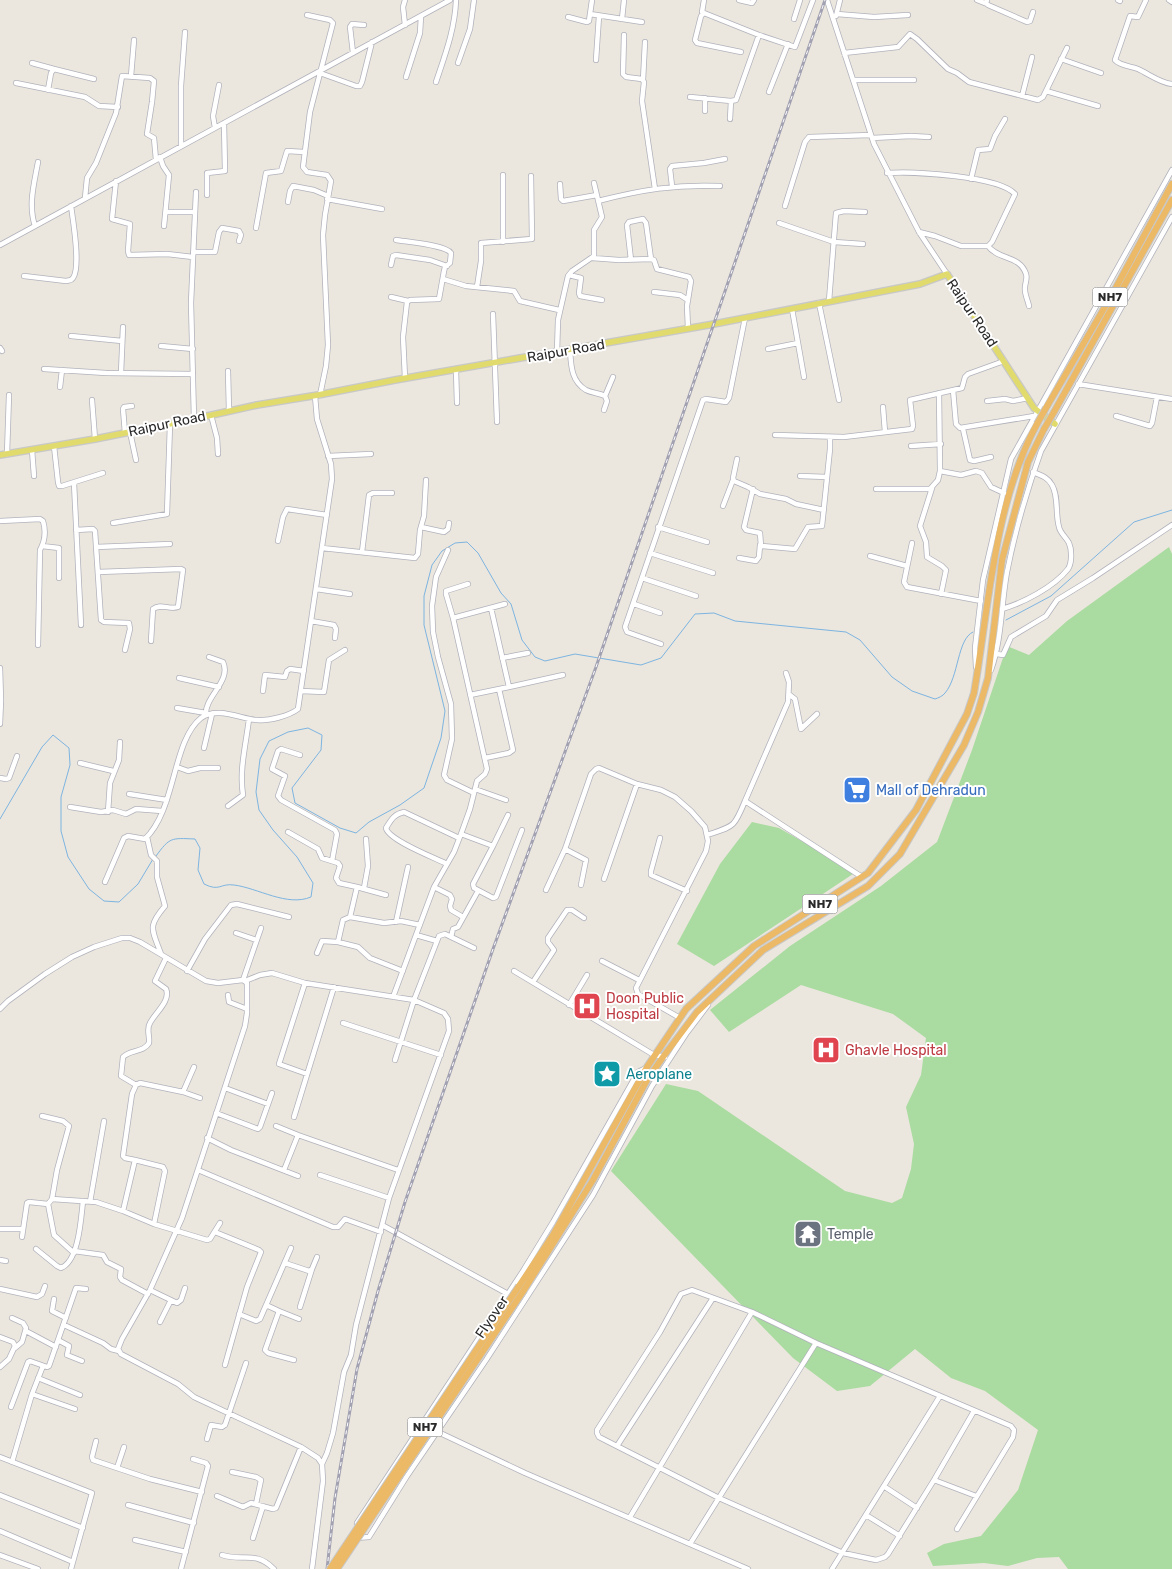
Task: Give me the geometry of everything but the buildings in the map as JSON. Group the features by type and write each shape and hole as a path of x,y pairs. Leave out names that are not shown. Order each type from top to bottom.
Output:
{"highway":[{"name":"NH7","path":"650,1069 654,1055 686,1009 754,946 868,873 916,810 967,714 974,693 995,559 1009,495 1019,461 1037,424 1113,292 1172,184"},
{"name":"NH7","path":"650,1069 666,1058 697,1012 763,950 868,886 900,854 964,745 978,712 988,678 1002,560 1028,462 1044,429 1172,200"},
{"name":"Flyover","path":"330,1569 522,1288 626,1105 650,1069"},
{"name":"Flyover","path":"337,1569 593,1180 650,1069"}],"main road":[{"name":"Raipur Road","path":"0,456 405,378 792,309 926,283 947,274 1028,398 1036,414 1055,424"}],"street":[{"path":"405,0 403,7 405,24"},
{"path":"0,245 450,0"},
{"path":"436,82 449,44 456,0"},
{"path":"458,63 470,29 474,0"},
{"path":"568,17 589,21 592,0"},
{"path":"622,20 624,0"},
{"path":"704,0 702,12 704,13"},
{"path":"739,0 752,3 754,0"},
{"path":"794,19 800,0"},
{"path":"704,13 759,35 796,46 813,0"},
{"path":"827,0 871,137 920,232 947,274"},
{"path":"835,23 840,0"},
{"path":"977,0 987,2 1027,22 1030,22 1033,12"},
{"path":"1146,0 1138,17 1130,16 1116,61 1139,69 1162,82 1172,84"},
{"path":"704,13 701,16 696,40 697,44 741,52"},
{"path":"590,14 642,22"},
{"path":"837,14 874,17 908,15"},
{"path":"177,708 206,714 226,714 263,720 296,711 298,707 332,475 317,419 317,395 326,366 328,345 323,235 330,179 326,175 305,171 303,168 310,112 333,23 330,20 307,15"},
{"path":"406,77 420,33 421,16"},
{"path":"596,60 599,16"},
{"path":"353,53 350,27 352,24 364,24"},
{"path":"181,146 180,86 185,32"},
{"path":"844,53 898,46 910,34 918,39 948,70 957,73 969,82 1040,100 1067,48"},
{"path":"624,35 623,74 626,77 643,80"},
{"path":"690,97 736,100 759,35"},
{"path":"131,76 134,40"},
{"path":"320,72 360,86 372,42"},
{"path":"644,42 642,102 655,189"},
{"path":"769,92 788,44"},
{"path":"1022,96 1032,56"},
{"path":"1061,59 1100,74"},
{"path":"32,63 94,79"},
{"path":"48,90 54,70"},
{"path":"85,198 87,178 96,163 118,107 121,77 150,78 154,81 147,134 154,138 158,159 170,175 164,226"},
{"path":"853,80 914,80"},
{"path":"16,83 85,98 100,106 118,107"},
{"path":"215,128 213,116 219,85"},
{"path":"1046,91 1098,106"},
{"path":"705,98 705,111"},
{"path":"730,119 731,101"},
{"path":"971,179 978,150 990,149 1005,119"},
{"path":"207,195 208,173 225,171 224,124"},
{"path":"785,206 805,142 809,137 929,137"},
{"path":"256,228 266,173 281,170 287,151 304,152"},
{"path":"672,186 670,169 672,166 726,159"},
{"path":"35,226 31,214 31,203 38,162"},
{"path":"977,676 974,648 983,580 1011,459 1172,170"},
{"path":"888,172 921,172 971,179 1001,186 1012,190 1015,194 992,242 988,246 960,246 920,232"},
{"path":"503,176 503,242"},
{"path":"477,287 481,261 481,243 532,240 531,176"},
{"path":"116,181 112,219 130,224 129,255 193,255 215,252 219,232 222,228 239,231 239,241"},
{"path":"557,352 556,335 559,310 568,275 572,270 592,258 595,252 594,228 602,218 594,183"},
{"path":"560,184 561,199 563,201 597,195"},
{"path":"288,202 293,186 314,190 328,197 382,209"},
{"path":"598,201 672,186 720,186"},
{"path":"194,419 191,303 196,192"},
{"path":"24,276 66,281 74,278 76,244 71,206"},
{"path":"166,212 194,212"},
{"path":"829,301 837,212 865,212"},
{"path":"630,260 627,224 643,219 646,223 650,259"},
{"path":"988,678 997,654 1007,571 1027,489 1041,451 1172,219"},
{"path":"779,223 834,242 863,244"},
{"path":"391,297 408,301 439,299 447,266 451,262 451,250 432,245 396,240"},
{"path":"988,246 993,252 1014,259 1022,268 1026,275 1025,289 1029,306"},
{"path":"391,265 393,256 396,255 430,260 447,266"},
{"path":"592,258 650,259 654,260 657,269 690,278 688,328"},
{"path":"568,275 581,278 578,293 580,296 602,300"},
{"path":"443,280 477,287 514,291 520,301 559,310"},
{"path":"654,292 676,294 688,300"},
{"path":"405,378 403,337 406,304 408,301"},
{"path":"819,303 839,400"},
{"path":"792,309 804,377"},
{"path":"493,314 497,422"},
{"path":"662,644 626,631 625,627 658,526 703,400 726,402 729,398 745,318"},
{"path":"121,373 123,327"},
{"path":"71,336 122,341"},
{"path":"768,349 798,344"},
{"path":"161,346 192,349"},
{"path":"570,350 572,371 577,382 588,391 605,396"},
{"path":"775,435 830,437 912,430 910,400 964,388 965,377 968,374 1004,361"},
{"path":"44,369 193,374"},
{"path":"60,387 62,370"},
{"path":"456,370 457,403"},
{"path":"228,371 229,411"},
{"path":"604,410 607,401 605,396 613,377"},
{"path":"1078,384 1172,399"},
{"path":"953,390 956,424 958,427 963,428 1036,414"},
{"path":"939,393 940,470 920,526 926,542 927,557 946,570 941,594"},
{"path":"7,454 9,395"},
{"path":"1116,416 1150,426 1157,397"},
{"path":"987,401 1005,399 1013,401 1028,398"},
{"path":"92,400 95,439"},
{"path":"132,406 124,407 123,409 127,433 136,460"},
{"path":"883,407 886,432"},
{"path":"211,415 217,438 218,454"},
{"path":"113,523 167,514 170,424"},
{"path":"963,428 970,460 974,461 991,457"},
{"path":"760,545 795,549 808,527 822,526 830,437"},
{"path":"911,446 941,444"},
{"path":"54,446 58,485 74,483 103,473"},
{"path":"32,450 34,476"},
{"path":"328,456 371,454"},
{"path":"723,506 733,480 737,459"},
{"path":"940,470 958,474 976,471 982,473 991,487 1004,493"},
{"path":"1002,609 1024,601 1043,589 1068,569 1070,564 1070,544 1058,526 1055,493 1052,484 1045,477 1033,472"},
{"path":"800,476 827,477"},
{"path":"322,548 415,558 418,554 424,516 426,480"},
{"path":"733,480 760,494 824,510"},
{"path":"74,483 80,625"},
{"path":"876,489 932,488"},
{"path":"739,558 756,561 759,557 760,533 747,531 744,527 753,489"},
{"path":"362,552 369,495 392,492"},
{"path":"278,541 283,517 287,509 327,515"},
{"path":"0,521 42,520 45,530 40,550 38,645"},
{"path":"421,527 444,532 448,529 449,523"},
{"path":"997,654 1003,655 1011,637 1046,616 1053,604 1062,595 1093,578 1172,525"},
{"path":"658,526 707,542"},
{"path":"76,530 94,529 101,621 126,622 130,625 124,650"},
{"path":"912,543 904,582 907,587 981,601"},
{"path":"96,547 170,544"},
{"path":"42,546 59,548 59,578"},
{"path":"448,550 436,577 432,606 433,632 451,704 452,740 444,776 447,780 474,791 506,800"},
{"path":"650,553 713,574"},
{"path":"870,556 907,566"},
{"path":"98,572 183,569 178,607 175,609 154,608 151,641"},
{"path":"642,578 696,596"},
{"path":"393,997 434,887 460,836 470,809 477,780 486,773 487,769 446,593 448,590 468,584"},
{"path":"316,589 350,594"},
{"path":"453,618 504,604"},
{"path":"634,604 660,613"},
{"path":"491,608 509,687"},
{"path":"311,621 334,625 336,629 335,638"},
{"path":"301,691 324,692 329,660 345,650"},
{"path":"502,658 528,653"},
{"path":"161,955 152,927 165,906 158,876 158,861 151,855 147,838 167,800 184,746 191,732 206,714 206,709 223,678 225,664 209,657"},
{"path":"0,668 2,700 0,724"},
{"path":"263,691 265,675 285,677 290,669 304,671"},
{"path":"707,835 731,827 738,819 788,702 790,682 786,673"},
{"path":"470,695 563,675"},
{"path":"179,678 219,686"},
{"path":"485,758 509,753 513,750 499,689"},
{"path":"790,695 795,699 801,729 817,714"},
{"path":"204,748 212,714"},
{"path":"228,806 243,795 242,771 249,719"},
{"path":"108,812 110,783 119,760 120,742"},
{"path":"300,755 281,749 278,751 272,769 285,776 278,796 281,800 335,830 337,834 332,861"},
{"path":"0,778 9,778 17,756"},
{"path":"80,763 114,771"},
{"path":"177,767 188,771 200,768 218,768"},
{"path":"546,890 565,849 592,771 599,768 637,784 661,790 675,797 699,818 705,827 707,835 706,851 636,988 638,994 680,1018"},
{"path":"604,879 637,784"},
{"path":"128,794 167,800"},
{"path":"745,802 862,877"},
{"path":"70,807 108,812 114,810 129,814 136,809 162,811"},
{"path":"447,864 419,851 388,833 386,828 396,814 404,812 460,836 493,846"},
{"path":"508,815 473,882 473,886 478,891 493,898 496,897 522,830"},
{"path":"288,832 318,849 320,858 340,864 336,878 337,882 364,888 386,896"},
{"path":"105,882 124,838 128,836 147,838"},
{"path":"660,838 651,875 686,891"},
{"path":"364,888 368,866 366,839"},
{"path":"565,849 586,860 581,885"},
{"path":"396,922 408,867"},
{"path":"350,917 357,887"},
{"path":"434,887 450,895 452,900 450,910 462,918"},
{"path":"451,936 453,929 457,928 478,891"},
{"path":"187,971 205,939 231,905 237,904 288,917"},
{"path":"532,982 554,950 548,942 548,938 567,910 572,910 584,918"},
{"path":"338,942 343,920 350,917 384,923 396,922 420,925"},
{"path":"119,1351 122,1339 149,1292 176,1231 198,1170 245,1026 247,984 244,980 261,928"},
{"path":"236,933 256,940"},
{"path":"395,1060 414,1000 439,936 442,934 451,936 474,948"},
{"path":"416,935 437,941"},
{"path":"0,1009 57,965 106,942 128,937 140,942 206,981 226,983 272,973 306,983 414,1000 444,1014 448,1019 448,1031 389,1198 356,1325 351,1355 344,1372 333,1433 322,1464 322,1481 312,1569"},
{"path":"317,953 323,940 338,942 358,947 370,958 403,971"},
{"path":"166,958 155,981 166,989 167,995 160,1010 148,1026 149,1043 144,1049 126,1054 123,1057 121,1076 136,1085 140,1083 183,1092 200,1098"},
{"path":"602,961 639,980"},
{"path":"514,971 654,1055 666,1058 593,1195 486,1360 407,1476 369,1538 347,1538 508,1294 553,1222 638,1072 650,1069"},
{"path":"569,1005 587,975"},
{"path":"306,983 279,1064 307,1074"},
{"path":"294,1117 334,987"},
{"path":"228,995 229,1002 247,1009"},
{"path":"343,1022 440,1055"},
{"path":"183,1092 194,1067"},
{"path":"136,1085 132,1094 123,1156 165,1170 154,1224"},
{"path":"225,1088 268,1104"},
{"path":"216,1113 258,1129 272,1093"},
{"path":"42,1116 63,1121 69,1126 52,1199 48,1204 54,1235 74,1252 102,1255 107,1262 120,1268 122,1280 149,1292 177,1303 180,1302 184,1288"},
{"path":"90,1202 104,1121"},
{"path":"276,1126 398,1170"},
{"path":"284,1170 298,1135"},
{"path":"207,1138 298,1176"},
{"path":"123,1211 135,1160"},
{"path":"198,1170 333,1227 338,1227 342,1220 347,1219 381,1232"},
{"path":"320,1175 389,1198"},
{"path":"52,1199 90,1202 123,1211 154,1224 208,1240 220,1223"},
{"path":"36,1249 61,1268 71,1260 83,1201"},
{"path":"22,1236 26,1203 48,1204"},
{"path":"382,1225 508,1294"},
{"path":"0,1229 23,1229"},
{"path":"215,1232 261,1252 247,1287 225,1365"},
{"path":"239,1314 258,1321 292,1248"},
{"path":"300,1307 317,1257"},
{"path":"0,1260 6,1261"},
{"path":"285,1263 308,1271 312,1269"},
{"path":"0,1289 37,1297 42,1294 45,1286"},
{"path":"11,1407 28,1362 49,1366 76,1288 86,1289"},
{"path":"957,1528 1013,1437 1014,1433 1011,1426 816,1343 752,1312 692,1290 680,1294 660,1332 597,1430 599,1437 719,1498 843,1553 876,1560 888,1554 900,1536 974,1411"},
{"path":"617,1446 713,1298"},
{"path":"54,1299 52,1312 66,1318"},
{"path":"160,1322 172,1300"},
{"path":"266,1305 299,1319"},
{"path":"279,1311 265,1350 268,1353 294,1360"},
{"path":"630,1517 752,1312"},
{"path":"12,1318 23,1323 26,1330 56,1348"},
{"path":"64,1325 103,1343 110,1349 119,1351 121,1354 178,1384 194,1397 316,1455 322,1464"},
{"path":"0,1367 22,1342 26,1330"},
{"path":"0,1337 13,1342 15,1348"},
{"path":"58,1340 69,1346 67,1355 82,1362"},
{"path":"690,1544 816,1343"},
{"path":"207,1439 211,1425 224,1427 246,1363"},
{"path":"12,1462 32,1394 44,1366"},
{"path":"38,1378 80,1395"},
{"path":"32,1394 75,1409"},
{"path":"832,1569 885,1487 940,1396"},
{"path":"438,1432 526,1473 748,1569"},
{"path":"96,1441 93,1459 150,1479 202,1492"},
{"path":"118,1468 124,1447"},
{"path":"217,1496 243,1507 250,1503 273,1509 278,1507 301,1447"},
{"path":"0,1457 92,1493 71,1569"},
{"path":"181,1569 208,1465 193,1459"},
{"path":"232,1472 256,1477 261,1480 256,1504"},
{"path":"934,1480 976,1496"},
{"path":"885,1487 917,1508"},
{"path":"0,1495 83,1528"},
{"path":"128,1505 194,1523"},
{"path":"254,1538 264,1506"},
{"path":"866,1515 900,1536"},
{"path":"0,1531 73,1562"},
{"path":"135,1540 186,1552"},
{"path":"0,1555 24,1567 38,1569"},
{"path":"222,1555 253,1557 260,1559 274,1569"}],"green space":[{"path":"1169,547 1172,554 1172,1569 1068,1569 1059,1557 1037,1558 1008,1566 984,1563 933,1566 927,1553 944,1544 981,1536 1018,1490 1038,1430 985,1391 951,1378 915,1349 870,1386 837,1391 793,1358 611,1171 666,1084 698,1091 845,1191 892,1203 902,1198 911,1169 914,1144 906,1107 921,1075 926,1038 893,1014 801,985 729,1032 710,1010 790,946 881,886 937,842 972,750 1007,646 1029,655 1067,621"},
{"path":"752,822 779,828 856,872 714,966 677,944 720,864"}],"waterway":[{"path":"1006,620 1051,596 1134,522 1172,510"},
{"path":"156,856 172,840 195,839 200,848 198,870 204,884 213,887 234,885 292,900 311,897 313,883 297,857 273,830 259,810 256,792 260,759 269,741 288,732 308,728 322,735 321,750 292,788 295,803 340,828 356,833 369,822 400,805 424,788 441,738 445,711 424,625 424,596 432,565 442,551 455,543 467,542 478,553 501,593 511,604 522,640 535,657 545,661 575,654 641,665 661,658 695,614 714,613 735,621 846,632 860,640 892,677 912,691 935,699 943,695 950,686 964,642 973,632"},
{"path":"0,819 42,747 53,735 69,748 70,765 61,797 61,831 68,857 89,889 104,901 119,902 138,884 153,859"}],"railway":[{"path":"327,1569 335,1498 357,1369 405,1202 493,949 596,667 825,0"}],"place":[{"name":"Mall of Dehradun","path":"857,790"},
{"name":"Doon Public Hospital","path":"587,1006"},
{"name":"Ghavle Hospital","path":"826,1050"},
{"name":"Aeroplane","path":"607,1074"},
{"name":"Temple","path":"808,1234"}]}
